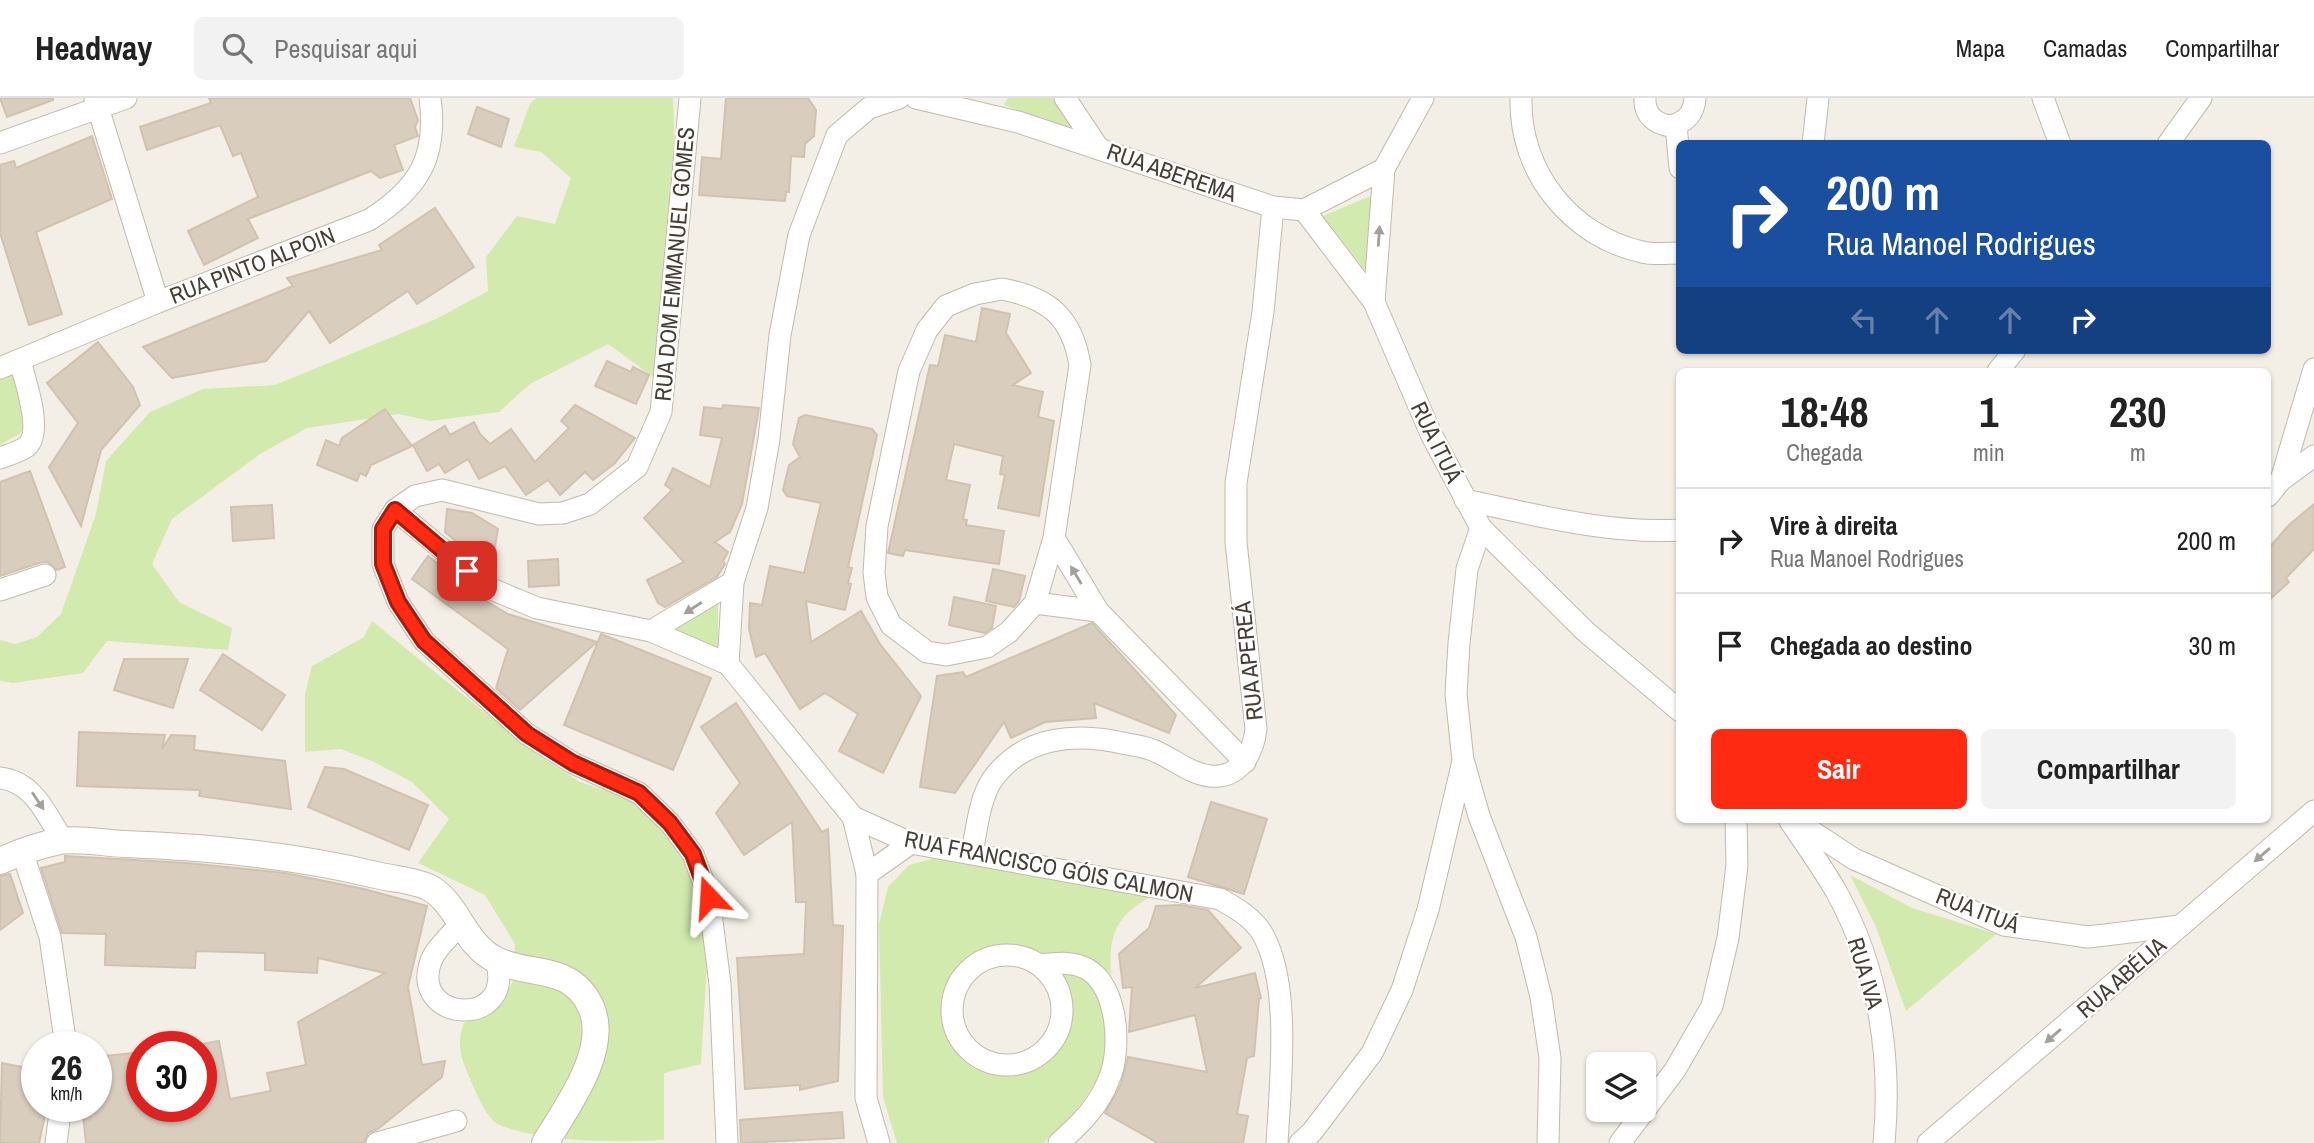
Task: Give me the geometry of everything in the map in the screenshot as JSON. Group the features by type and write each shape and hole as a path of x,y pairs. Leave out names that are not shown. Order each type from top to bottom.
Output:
{"street":[{"path":"0,143 96,104 127,98"},
{"name":"RUA PINTO ALPOIN","path":"0,368 158,302 369,220 398,201 416,180 430,148 430,98"},
{"name":"RUA DOM EMMANUEL GOMES","path":"395,510 415,496 442,490 539,514 563,513 590,504 637,467 661,412 690,98"},
{"path":"727,1143 720,984 709,897 693,854 670,823 639,793 573,763 527,734 424,641 398,602 383,564 383,529 395,510 489,588 537,608 651,631 727,664 733,582 757,508 769,439 780,335 799,235 837,135 869,107 899,98"},
{"path":"916,98 986,104 1099,149"},
{"name":"RUA ABEREMA","path":"1065,98 1099,149 1273,207 1304,210"},
{"name":"RUA ITUÁ","path":"1423,98 1384,169 1374,302 1431,434 1481,528 1585,631 1676,708"},
{"path":"1521,98 1520,122 1534,168 1561,207 1598,236 1643,252 1676,253"},
{"path":"1644,98 1644,106 1654,121 1662,125 1676,125 1692,112 1695,98"},
{"path":"1813,140 1818,98"},
{"path":"2043,98 2059,140"},
{"path":"2171,140 2201,98"},
{"path":"96,104 158,302"},
{"path":"1676,125 1677,140"},
{"path":"1374,302 1304,210 1384,169"},
{"name":"RUA APEREÁ","path":"1245,762 1254,745 1256,729 1236,541 1236,483 1263,312 1273,207"},
{"path":"1002,289 1026,294 1055,309 1076,339 1080,365 1054,538 1035,603 1009,632 987,647 946,655 927,652 905,639 891,625 877,597 874,573 877,526 909,371 927,330 946,306 975,293 1002,289"},
{"path":"2000,368 2012,354"},
{"path":"0,458 27,446 33,438 34,422 20,361"},
{"path":"2275,488 2314,369"},
{"path":"2275,488 2314,456"},
{"path":"1465,500 1572,523 1653,532 1676,530"},
{"path":"1481,528 1467,569 1459,643 1456,694 1463,761 1479,816 1526,937 1541,997 1550,1058 1548,1143"},
{"path":"972,852 984,799 992,780 1023,751 1050,740 1094,736 1155,750 1190,770 1210,776 1229,774 1245,762 1098,611 1054,538"},
{"path":"0,590 10,589 45,575"},
{"path":"651,631 733,582"},
{"path":"1035,603 1098,611"},
{"name":"RUA FRANCISCO GÓIS CALMON","path":"727,664 853,817 911,843 1220,899 1244,913 1262,934 1275,974 1282,1029 1278,1143"},
{"path":"1300,1143 1312,1132 1372,1052 1402,990 1428,910 1463,761"},
{"path":"0,778 15,780 33,792 63,841"},
{"name":"RUA ABÉLIA","path":"1928,1143 2314,811"},
{"path":"853,817 867,874 866,1098 879,1143"},
{"path":"1620,1143 1675,1070 1712,1006 1728,938 1737,865 1736,823"},
{"name":"RUA IVA","path":"1793,823 1837,894 1868,967 1880,1014 1885,1061 1884,1143"},
{"name":"RUA ITUÁ","path":"1797,823 1854,859 2004,925 2088,937 2180,926"},
{"path":"64,1031 50,937 11,856 63,841 190,846 312,861 428,888 450,905 459,925 496,960 561,976 579,988 592,1009 594,1040 588,1071 545,1143"},
{"path":"867,874 911,843"},
{"path":"459,925 430,962 429,985 442,1004 455,1011 482,1006 493,998 499,985 496,960"},
{"path":"1039,965 1055,982 1061,1001 1061,1020 1052,1042 1038,1056 1021,1064 1001,1065 976,1057 962,1044 952,1019 952,999 962,976 976,963 1003,954 1022,956 1039,965 1067,962 1087,969 1101,979 1109,998 1116,1032 1110,1078 1090,1114 1059,1143"},
{"path":"377,1143 456,1121"},
{"path":"56,1143 59,1122"}],"green space":[{"path":"536,98 673,98 675,167 660,382 608,344 530,384 499,412 430,421 399,414 307,428 260,454 172,519 152,564 179,602 232,628 228,650 107,641 83,673 13,683 0,681 0,640 15,644 37,637 61,614 96,514 106,461 150,412 203,389 275,385 436,319 488,291 486,257 517,216 555,224 571,178 541,152 514,147 530,104"},
{"path":"1008,98 1052,98 1075,132 1004,105"},
{"path":"1373,195 1371,266 1364,269 1323,216"},
{"path":"13,371 30,428 0,445 0,376"},
{"path":"718,598 718,651 672,630"},
{"path":"372,621 535,753 580,782 645,804 682,853 701,908 707,964 701,1064 664,1073 664,1140 600,1141 535,1135 497,1124 482,1105 463,1060 461,1031 464,1023 502,1002 513,981 515,944 485,895 418,863 449,819 412,782 372,761 341,749 305,752 305,694 312,666 364,637"},
{"path":"939,857 1156,894 1133,909 1118,925 1111,946 1111,974 1089,958 1043,954 1011,947 995,947 972,955 956,970 947,990 944,1012 947,1034 957,1053 973,1068 996,1075 1026,1072 1051,1057 1061,1046 1068,1033 1071,1018 1067,990 1058,972 1083,979 1096,989 1101,997 1106,1020 1106,1045 1098,1077 1081,1104 1043,1143 897,1143 883,1097 879,924 888,887 909,865"},
{"path":"1850,875 1912,908 1996,934 1906,1011 1876,927"}],"building":[{"path":"0,98 53,98 53,100 7,117"},
{"path":"209,98 410,98 418,120 415,127 418,136 394,145 403,170 380,178 371,171 248,219 258,238 204,265 188,231 258,197 241,153 233,156 220,125 147,150 140,127 211,103"},
{"path":"726,98 808,98 816,110 814,136 805,144 804,157 791,156 789,192 786,192 785,201 699,195 702,157 721,159"},
{"path":"477,107 509,119 501,147 468,134"},
{"path":"92,136 112,199 36,232 62,314 29,325 0,233 0,165 14,161 16,168"},
{"path":"435,208 474,267 417,304 408,291 330,343 309,311 266,361 172,378 143,347 293,286 287,278 382,250 379,245"},
{"path":"982,308 1010,314 1006,333 1031,373 1013,385 1043,392 1038,417 1054,421 1039,516 998,508 1005,475 1000,474 1003,456 954,444 946,480 970,485 963,519 967,520 966,525 1004,531 999,564 905,550 903,556 888,553 930,365 938,366 945,335 976,342"},
{"path":"98,342 133,387 140,405 101,450 81,526 49,467 78,423 47,383"},
{"path":"607,361 631,372 633,367 649,375 636,404 595,386"},
{"path":"575,405 635,438 614,464 593,480 585,472 560,495 548,480 526,495 505,466 479,479 468,459 445,473 439,464 427,471 413,445 445,426 450,435 474,422 480,434 490,444 511,429 535,462 569,428 561,421"},
{"path":"723,405 759,408 742,504 730,532 715,542 728,552 723,561 725,564 717,577 665,607 658,603 647,580 684,562 644,518 672,490 665,485 673,468 710,487 722,438 700,435 704,407 722,409"},
{"path":"385,409 412,446 371,465 366,476 360,473 357,481 317,465 326,440 339,446 342,438"},
{"path":"805,415 872,429 877,435 848,567 852,568 848,583 851,584 845,610 806,601 811,642 861,611 880,644 921,696 883,773 839,751 858,714 825,693 800,709 765,653 756,657 749,629 750,603 762,605 770,566 804,573 821,503 787,496 783,490 789,465 800,457 793,444 799,418"},
{"path":"30,471 65,567 57,570 48,562 42,562 0,576 0,482"},
{"path":"2314,504 2314,549 2286,578 2289,582 2271,598 2271,546 2289,525"},
{"path":"272,505 274,538 233,541 231,507"},
{"path":"447,509 472,513 498,529 491,570 445,532"},
{"path":"428,556 481,598 508,614 597,642 520,710 496,688 508,649 412,579"},
{"path":"558,559 559,585 529,587 528,561"},
{"path":"993,569 1025,576 1019,601 1014,607 986,601"},
{"path":"954,597 996,606 992,628 985,633 949,625"},
{"path":"1092,623 1176,715 1169,733 1094,703 1096,718 1045,722 1011,738 1004,722 955,793 920,787 937,676 963,672 966,677"},
{"path":"601,634 711,678 673,770 564,725"},
{"path":"223,654 285,695 262,730 200,690"},
{"path":"124,659 188,659 173,708 114,690"},
{"path":"736,703 822,832 828,829 833,925 843,926 838,1081 800,1090 800,1085 745,1089 737,958 804,954 806,902 796,902 792,822 744,855 716,813 740,783 701,727"},
{"path":"79,732 165,735 162,749 171,735 195,736 194,750 285,761 291,809 199,796 200,790 77,786"},
{"path":"325,767 344,769 428,805 409,850 308,807"},
{"path":"1211,802 1267,819 1244,894 1188,877"},
{"path":"65,856 187,863 285,873 364,889 427,906 408,987 422,1065 445,1061 442,1077 378,1129 368,1133 364,1143 86,1143 84,1122 112,1122 112,1055 126,1054 126,1122 217,1122 217,1041 230,1099 271,1091 267,1073 306,1065 298,1022 385,973 318,958 317,973 265,970 265,953 196,951 195,968 105,965 106,934 62,933 41,868 65,862"},
{"path":"10,874 23,913 0,930 0,876"},
{"path":"1181,905 1208,910 1241,948 1195,988 1255,973 1261,998 1254,1056 1247,1058 1237,1114 1248,1116 1243,1143 1158,1143 1105,1113 1121,1084 1128,1057 1207,1072 1195,1015 1129,1032 1132,987 1123,988 1119,954 1149,928 1156,906"},
{"path":"2,1063 21,1067 21,1122 44,1122 39,1143 0,1143"},
{"path":"842,1112 844,1138 741,1143 740,1120"}],"route":[{"path":"467,571 395,510 383,529 383,564 398,602 424,641 527,734 573,763 639,793 670,823 693,854 709,897"}]}
